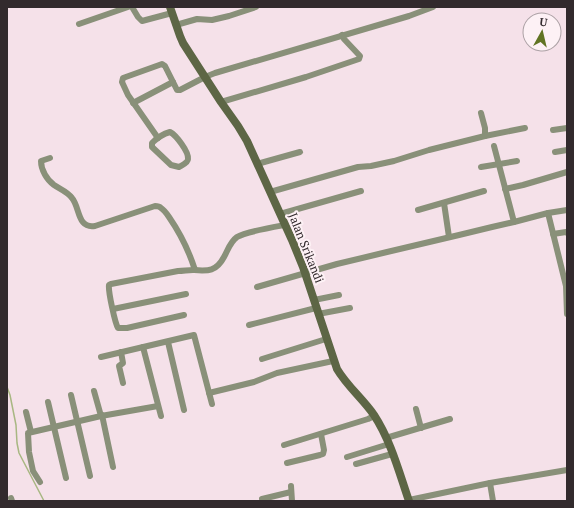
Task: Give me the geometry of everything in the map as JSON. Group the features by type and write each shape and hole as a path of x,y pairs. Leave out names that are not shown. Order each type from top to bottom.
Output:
{"street":[{"path":"78,24 128,7"},
{"path":"132,7 142,21 171,10"},
{"path":"176,25 197,19 212,20 256,7"},
{"path":"158,138 124,89 122,82 123,78 162,64 165,66 177,90 180,90 205,76 410,16 432,7"},
{"name":"Jalan Srikandi","path":"171,10 184,43 242,133 292,240 305,274 333,361 339,373 374,416 388,441 409,500"},
{"path":"221,102 306,77 359,59 360,56 342,35"},
{"path":"133,103 173,82"},
{"path":"482,113 485,136"},
{"path":"270,192 358,167 394,161 485,136 525,128"},
{"path":"553,130 567,128"},
{"path":"168,133 172,133 182,144 188,155 187,162 179,167 171,165 152,147 152,143 158,138 168,133"},
{"path":"494,146 514,222"},
{"path":"555,152 567,150"},
{"path":"257,164 300,152"},
{"path":"50,158 41,162 43,170 53,185 72,197 86,226 95,226 158,206 163,210 179,232 195,270"},
{"path":"481,167 517,161"},
{"path":"505,189 567,172"},
{"path":"280,214 361,191"},
{"path":"418,210 484,191"},
{"path":"444,203 449,238"},
{"path":"257,287 337,264 553,212 567,210"},
{"path":"553,212 553,234 566,286 567,314"},
{"path":"184,315 127,328 118,328 108,289 109,285 178,271 211,270 216,268 223,259 228,248 241,235 285,225"},
{"path":"553,234 567,233"},
{"path":"113,309 186,294"},
{"path":"249,325 316,307 338,295"},
{"path":"316,307 350,308"},
{"path":"101,357 194,336 212,404"},
{"path":"262,359 326,339"},
{"path":"168,342 184,410"},
{"path":"143,347 161,416"},
{"path":"121,352 124,363 120,366 123,383"},
{"path":"209,394 254,382 277,373 333,361"},
{"path":"94,391 102,416 113,467"},
{"path":"71,395 90,476"},
{"path":"48,402 66,478"},
{"path":"40,482 33,471 29,452 28,433 77,421 158,406"},
{"path":"416,409 421,428"},
{"path":"26,412 31,432"},
{"path":"284,445 374,416"},
{"path":"347,457 421,428 450,419"},
{"path":"287,463 323,454 324,450 321,434"},
{"path":"356,464 392,454"},
{"path":"409,500 490,482 567,470"},
{"path":"490,482 493,501"},
{"path":"262,499 291,489 292,501"}],"waterway":[{"path":"7,387 16,425 19,453 44,501"}]}
